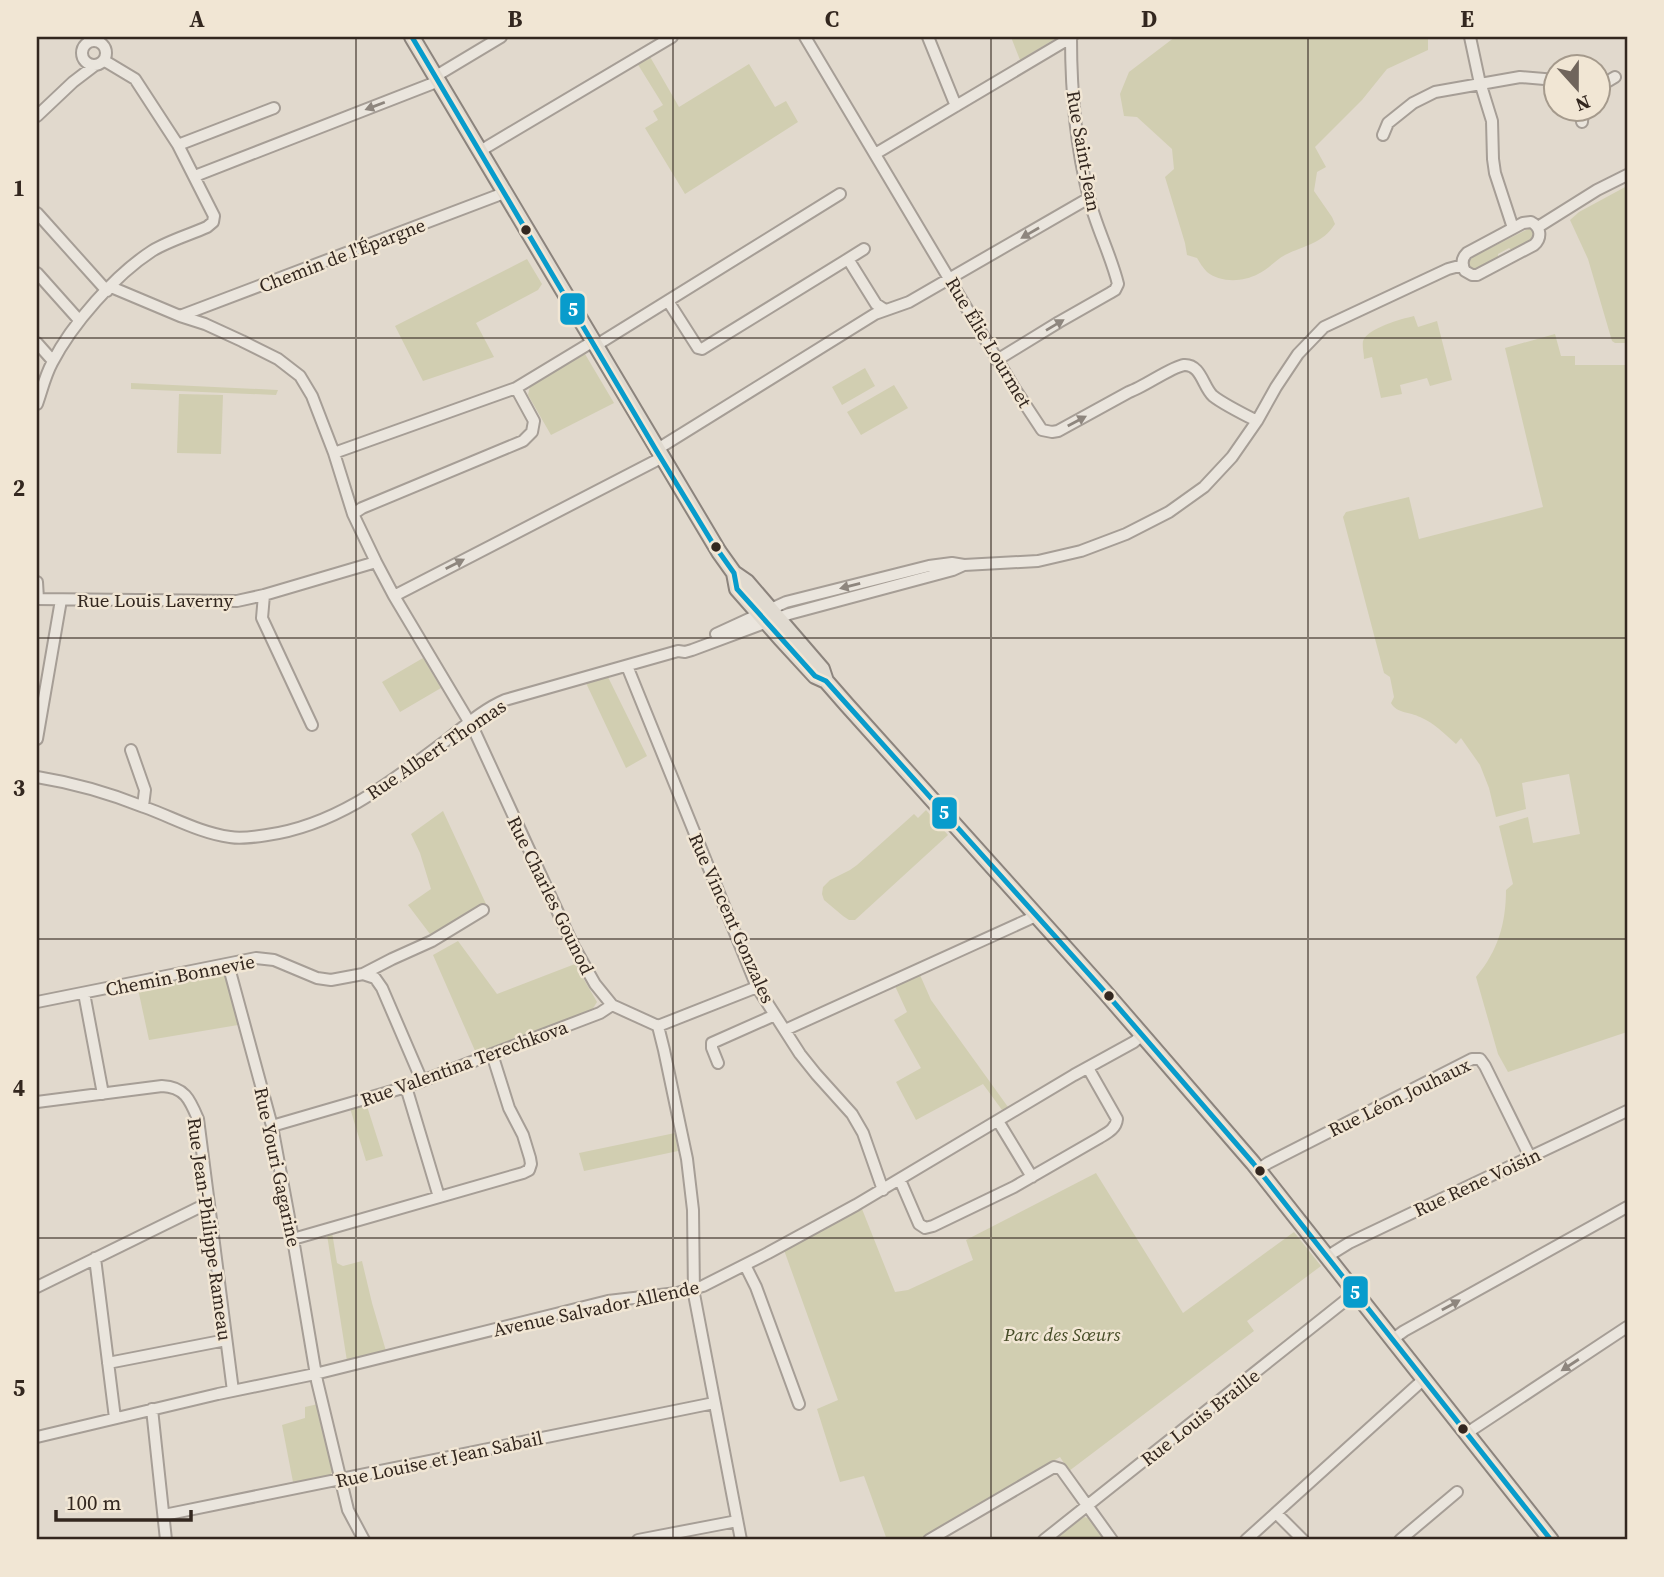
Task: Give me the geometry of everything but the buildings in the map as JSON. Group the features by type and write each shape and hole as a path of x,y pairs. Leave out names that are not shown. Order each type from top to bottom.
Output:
{"main road":[{"path":"412,37 659,454 734,573 737,589 768,616 815,676 826,681 1259,1169 1551,1540"}],"street":[{"path":"195,176 437,78 501,37"},
{"path":"480,151 672,37"},
{"name":"Rue Élie Lourmet","path":"806,37 1039,427 1047,432 1058,431 1185,365 1200,373 1214,396 1257,421"},
{"path":"928,37 956,106"},
{"path":"875,154 1071,37"},
{"name":"Rue Saint-Jean","path":"998,360 1117,287 1118,281 1090,201 1079,144 1071,68 1071,37"},
{"path":"1470,37 1492,121 1495,173 1513,228"},
{"path":"37,116 73,82 105,61 107,50 103,44 84,39 82,58 94,66"},
{"path":"37,404 53,361 79,320 134,264 154,249 213,222 214,216 195,176 135,79 105,61"},
{"path":"1383,135 1388,123 1413,103 1435,92 1521,77 1542,79"},
{"path":"178,145 274,108"},
{"path":"1538,227 1597,190 1627,175"},
{"name":"Chemin de l'Épargne","path":"180,316 504,193"},
{"path":"334,453 516,388 668,301 840,194"},
{"path":"394,596 659,454 875,314 909,302 1083,201 1090,201"},
{"path":"37,213 109,289 205,324 243,341 291,368 300,376 312,396 354,514 376,562 470,723"},
{"path":"1527,222 1538,227 1540,236 1534,245 1477,275 1468,273 1463,265 1463,258 1467,253 1513,228 1527,222"},
{"path":"668,301 698,348 702,349 864,249"},
{"path":"848,259 876,304 885,310"},
{"name":"Rue Albert Thomas","path":"37,777 75,783 229,837 249,838 292,831 322,821 379,790 505,700 678,651 723,631 768,616 809,608 964,565 1038,561 1081,551 1126,534 1169,512 1205,487 1232,457 1298,354 1324,327 1448,269 1463,265"},
{"path":"37,273 79,320"},
{"path":"37,343 53,361"},
{"path":"354,514 362,508 523,441 532,432 534,421 516,388"},
{"name":"Rue Louis Laverny","path":"37,599 237,601 376,562"},
{"path":"37,582 37,599"},
{"path":"264,595 262,618 312,724"},
{"path":"37,739 61,600"},
{"name":"Rue Vincent Gonzales","path":"626,666 757,987 807,1064 852,1114 863,1133 883,1190"},
{"name":"Rue Charles Gounod","path":"470,723 568,937 595,984 612,1005 658,1026"},
{"path":"131,750 145,790 144,806"},
{"name":"Chemin Bonnevie","path":"37,1002 256,958 274,960 317,978 331,979 363,974 432,941 483,909"},
{"path":"785,1030 1036,916"},
{"name":"Rue Youri Gagarine","path":"228,964 272,1126 315,1374 348,1510 364,1540"},
{"path":"363,974 375,978 382,988 422,1081"},
{"path":"741,1540 693,1289 693,1210 687,1159 658,1026 757,987"},
{"path":"84,993 103,1094"},
{"name":"Rue Valentina Terechkova","path":"272,1126 406,1087 600,1013 612,1005"},
{"path":"718,1063 712,1043 775,1015"},
{"name":"Avenue Salvador Allende","path":"37,1437 315,1374 608,1301 693,1289 745,1265 883,1190 1142,1035"},
{"path":"293,1239 529,1170 531,1164 523,1135 509,1108 492,1054"},
{"name":"Rue Léon Jouhaux","path":"1259,1169 1472,1059 1480,1059 1485,1066 1530,1157"},
{"path":"900,1180 919,1224 925,1228 1032,1177 1115,1127 1115,1115 1088,1068"},
{"name":"Rue Jean-Philippe Rameau","path":"37,1102 172,1086 179,1089 192,1104 198,1119 233,1391"},
{"path":"406,1087 439,1197"},
{"name":"Rue Rene Voisin","path":"1328,1256 1360,1238 1627,1111"},
{"path":"998,1121 1032,1177"},
{"path":"37,1287 208,1203"},
{"path":"1393,1339 1627,1207"},
{"path":"95,1258 115,1418"},
{"path":"745,1265 756,1287 799,1404"},
{"name":"Rue Louis Braille","path":"1044,1540 1356,1292"},
{"path":"1467,1433 1627,1327"},
{"path":"108,1363 226,1340"},
{"path":"1246,1540 1424,1379"},
{"name":"Rue Louise et Jean Sabail","path":"164,1515 714,1403"},
{"path":"152,1409 166,1540"},
{"path":"929,1540 948,1536 1054,1467 1061,1469 1112,1540"},
{"path":"1400,1540 1414,1536 1457,1492"},
{"path":"1276,1513 1303,1540"},
{"path":"638,1540 737,1521"}],"green space":[{"path":"1011,37 1055,37 1055,39 1020,60"},
{"path":"1175,37 1428,37 1428,50 1387,69 1362,100 1315,147 1326,167 1317,172 1314,191 1335,224 1330,231 1319,240 1285,255 1258,274 1246,279 1232,280 1213,276 1197,258 1187,255 1165,177 1174,169 1172,149 1137,117 1124,116 1120,94 1129,72"},
{"path":"649,55 679,107 749,64 775,107 786,101 798,122 685,194 645,128 658,120 653,111 663,105 637,63"},
{"path":"1627,186 1627,343 1615,343 1612,341 1588,259 1570,220 1579,212"},
{"path":"1530,228 1535,234 1533,240 1513,251 1509,248 1484,266 1470,268 1468,264 1472,257"},
{"path":"527,259 542,284 538,290 476,323 494,357 423,381 395,326"},
{"path":"1414,316 1418,327 1437,321 1452,380 1430,386 1427,378 1400,385 1402,394 1381,398 1372,357 1364,359 1363,341 1378,328"},
{"path":"1555,334 1561,356 1575,356 1575,365 1627,365 1627,1032 1508,1072 1498,1054 1476,977 1495,947 1502,925 1506,890 1513,884 1499,826 1528,817 1533,843 1580,834 1569,774 1522,783 1526,809 1496,817 1480,765 1461,738 1456,744 1430,722 1393,706 1390,677 1384,673 1343,517 1346,512 1409,497 1419,539 1543,507 1505,348"},
{"path":"585,354 614,403 551,435 528,395 530,386"},
{"path":"865,368 875,386 842,405 832,387"},
{"path":"131,383 278,390 276,395 131,389"},
{"path":"894,385 908,408 861,435 847,412"},
{"path":"179,394 223,395 221,454 177,453"},
{"path":"423,658 441,688 400,712 382,682"},
{"path":"608,677 647,756 626,768 586,683"},
{"path":"926,810 948,835 855,920 849,920 824,900 823,887 830,880 857,865 914,814 918,818"},
{"path":"443,811 486,904 433,938 408,905 431,889 411,834"},
{"path":"458,941 497,994 575,964 597,1002 592,1010 583,1014 476,1053 433,955"},
{"path":"219,972 225,976 238,1025 149,1040 138,989"},
{"path":"920,975 931,1000 1008,1107 1002,1110 983,1084 916,1120 896,1082 921,1068 894,1020 907,1012 895,986"},
{"path":"366,1103 383,1156 366,1161 350,1108"},
{"path":"675,1133 678,1151 584,1171 579,1153"},
{"name":"Parc des Sœurs","path":"1096,1173 1183,1313 1294,1232 1321,1266 1247,1321 1254,1331 1069,1471 1060,1457 918,1540 887,1540 864,1476 840,1482 817,1409 838,1400 784,1250 862,1209 895,1292 908,1290 973,1260 966,1240"},
{"path":"332,1232 337,1263 343,1266 362,1261 386,1351 347,1361 327,1235"},
{"path":"318,1404 333,1471 330,1475 293,1482 282,1425 305,1418 305,1407"},
{"path":"1084,1517 1092,1519 1108,1540 1054,1540"}],"transit line":[{"name":"5","path":"412,37 656,450 734,573 737,589 815,676 826,681 1105,992 1253,1163 1551,1540"}]}
